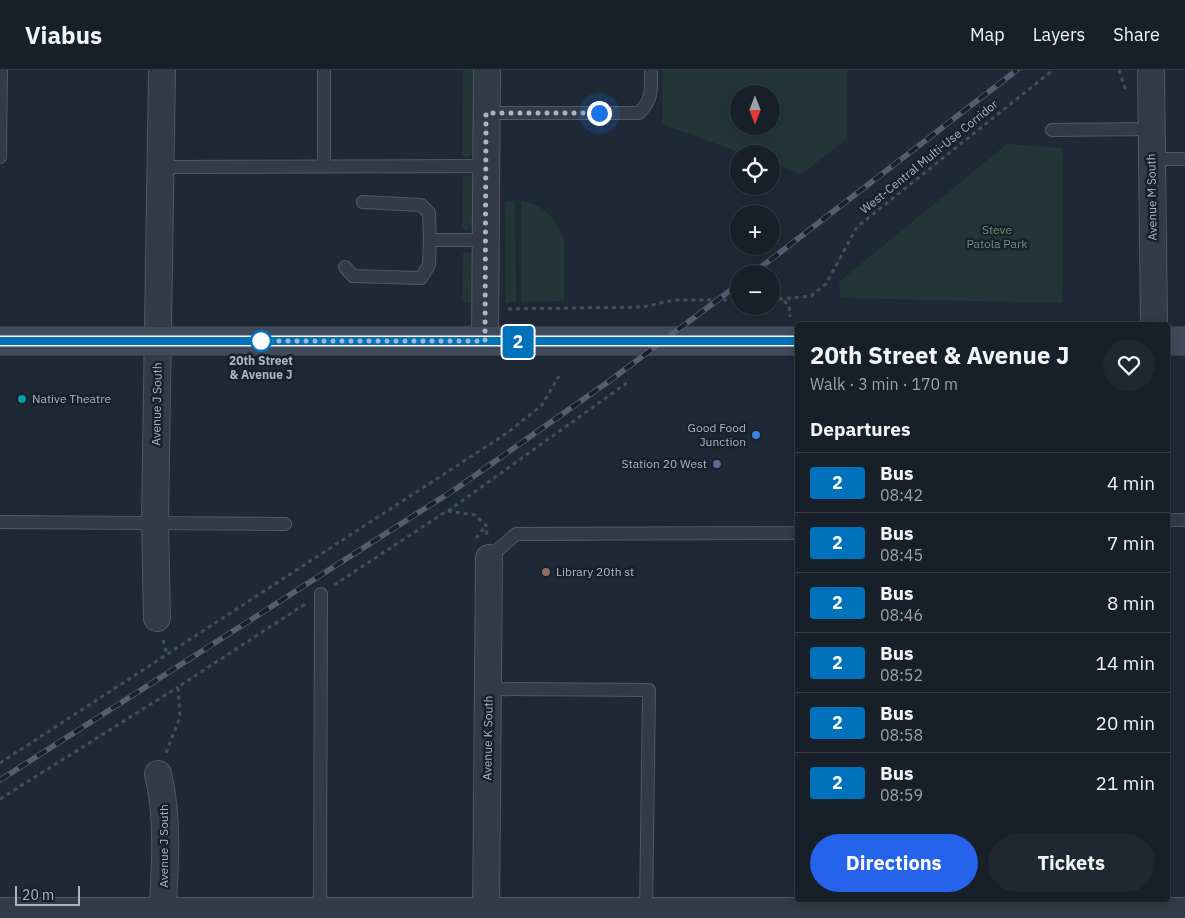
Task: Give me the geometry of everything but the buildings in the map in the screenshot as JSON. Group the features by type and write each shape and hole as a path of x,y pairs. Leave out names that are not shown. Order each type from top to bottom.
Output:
{"main road":[{"path":"1170,340 1185,340"},
{"path":"0,341 795,342"}],"street":[{"name":"Avenue J South","path":"156,618 162,70"},
{"path":"485,341 487,70"},
{"name":"Avenue M South","path":"1151,70 1154,322"},
{"name":"Avenue K South","path":"486,915 489,558"},
{"name":"Avenue J South","path":"158,774 163,795 164,891 162,915"},
{"path":"0,912 162,915 646,915 812,909 1152,909 1185,911"}],"lane":[{"path":"0,157 1,70"},
{"path":"324,70 324,166"},
{"path":"486,113 638,113 648,104 651,95 651,70"},
{"path":"1052,130 1152,130"},
{"path":"1152,159 1185,159"},
{"path":"162,167 486,166"},
{"path":"345,267 353,276 421,278 429,265 429,213 421,205 363,202"},
{"path":"430,240 486,240"},
{"path":"1170,520 1185,520"},
{"path":"0,522 156,521 285,524"},
{"path":"489,558 516,534 795,533"},
{"path":"320,594 320,915"},
{"path":"489,689 649,690 646,915"}],"path":[{"name":"West-Central Multi-Use Corridor","path":"780,300 811,296 826,284 857,227 1054,70"},
{"path":"1119,70 1128,95"},
{"path":"485,307 643,307 674,300 730,300"},
{"path":"0,763 507,433 542,405 560,376"},
{"path":"448,511 628,382"},
{"path":"0,799 178,687"}],"green space":[{"path":"463,70 476,70 475,148 469,157 462,157"},
{"path":"663,70 847,70 847,139 801,174 780,166 780,145 730,145 730,149 662,124"},
{"name":"Steve Patola Park","path":"1007,144 1063,148 1062,303 840,298 839,282"},
{"path":"463,175 470,175 475,179 474,226 466,231 462,228"},
{"path":"507,201 515,201 516,302 506,303 505,206"},
{"path":"521,201 543,209 558,225 564,240 564,301 521,302"},
{"path":"473,252 473,303 462,302 463,253"}],"railway":[{"path":"764,265 1017,70"},
{"path":"0,780 457,488 608,382 730,291"}],"bus line":[{"name":"2","path":"0,341 795,341"}],"place":[{"name":"20th Street & Avenue J","path":"261,341"},
{"name":"Native Theatre","path":"22,399"},
{"name":"Good Food Junction","path":"756,435"},
{"name":"Station 20 West","path":"717,464"},
{"name":"Library 20th st","path":"546,572"}],"route":[{"path":"261,341 485,341 486,113 599,113"}]}
